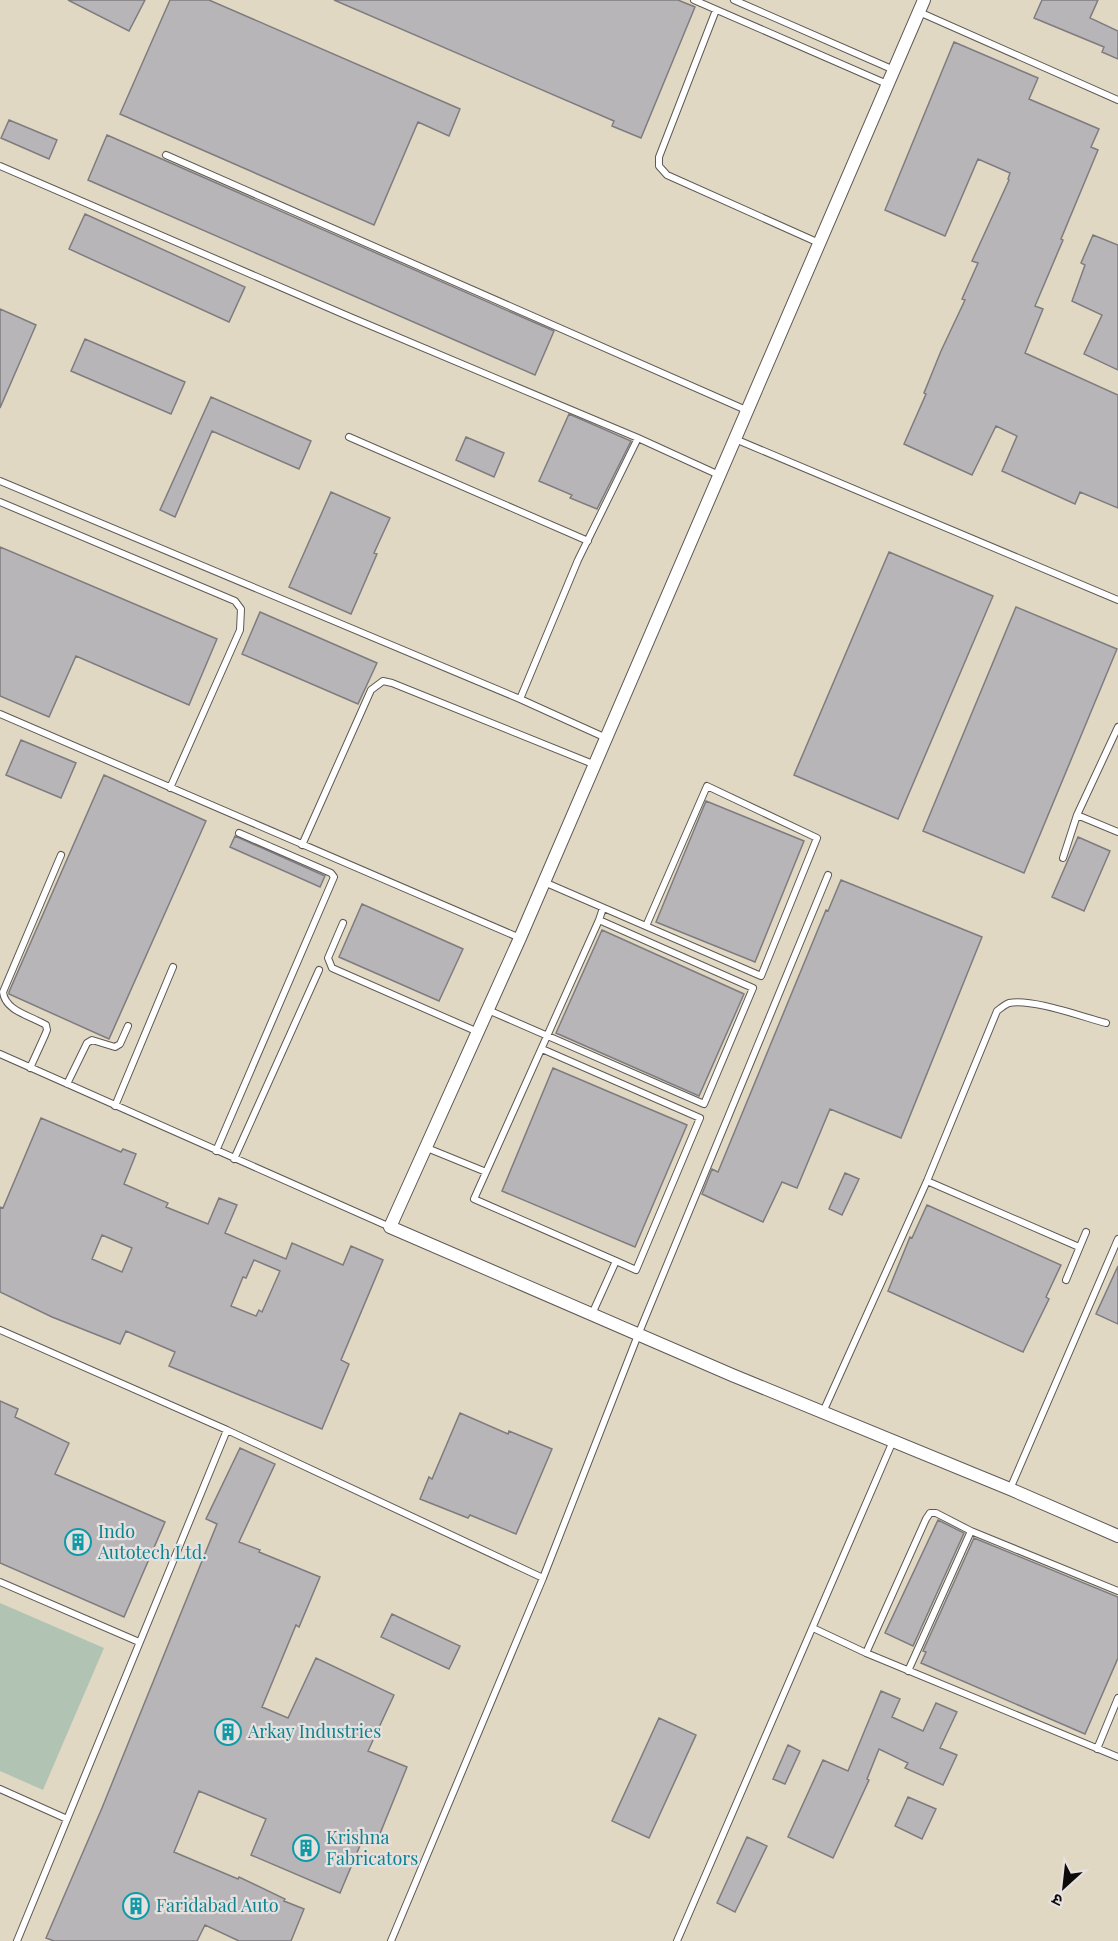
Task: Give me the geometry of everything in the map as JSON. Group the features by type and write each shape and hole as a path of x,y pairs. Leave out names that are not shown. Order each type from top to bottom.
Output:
{"street":[{"path":"921,6 604,737 520,938 390,1227 638,1335 1118,1536"}],"lane":[{"path":"694,0 888,85"},
{"path":"734,0 894,70"},
{"path":"921,6 1118,100"},
{"path":"716,10 659,157 659,166 667,175 819,243"},
{"path":"166,154 746,410"},
{"path":"0,166 638,438 719,475"},
{"path":"349,437 588,541"},
{"path":"520,699 588,541 638,438"},
{"path":"735,439 1118,600"},
{"path":"0,481 520,699 604,737"},
{"path":"0,502 235,601 242,609 240,630 170,788"},
{"path":"302,845 371,690 383,681 593,764"},
{"path":"0,714 520,938"},
{"path":"1063,858 1077,815 1118,727"},
{"path":"544,881 603,908 761,976 818,838 707,786 646,926"},
{"path":"1077,815 1118,832"},
{"path":"216,1151 334,877 332,873 239,833"},
{"path":"30,1068 47,1030 46,1025 9,1006 3,998 3,992 61,855"},
{"path":"391,1941 543,1578 638,1335 828,875"},
{"path":"542,1048 700,1118 636,1270 474,1199 603,908"},
{"path":"488,1010 704,1104 753,988 598,920"},
{"path":"343,923 328,958 332,968 478,1032"},
{"path":"115,1106 173,967"},
{"path":"234,1159 319,970"},
{"path":"823,1413 927,1181 995,1016 1003,1006 1011,1003 1048,1007 1106,1023"},
{"path":"67,1084 87,1043 92,1040 115,1047 120,1044 128,1026"},
{"path":"0,1054 390,1227"},
{"path":"427,1148 486,1172"},
{"path":"927,1181 1079,1247"},
{"path":"1066,1280 1086,1232"},
{"path":"1010,1489 1118,1239"},
{"path":"592,1315 616,1261"},
{"path":"0,1330 227,1430 543,1578"},
{"path":"17,1941 227,1430"},
{"path":"677,1941 893,1441"},
{"path":"866,1653 930,1513 936,1513 971,1531 1118,1591"},
{"path":"908,1671 971,1531"},
{"path":"0,1582 140,1642"},
{"path":"813,1628 908,1671 1118,1757"},
{"path":"1097,1749 1118,1698"},
{"path":"0,1789 67,1819"}],"shaded area":[{"path":"0,0 1118,0 1118,1941 0,1941"}],"green space":[{"path":"0,1603 104,1648 43,1790 0,1771"}],"building":[{"path":"68,0 145,0 129,31"},
{"path":"170,0 209,0 460,109 449,136 418,122 374,225 120,114"},
{"path":"334,0 678,0 695,7 641,138 612,126 614,121"},
{"path":"1042,0 1098,0 1090,18 1118,31 1118,59 1102,52 1104,47 1034,18"},
{"path":"954,42 1038,78 1029,99 1099,129 1091,147 1098,150 1035,306 1043,309 1025,353 1118,395 1118,508 1080,492 1075,504 1002,471 1017,436 996,426 972,475 904,444 926,394 924,393 941,351 965,300 962,299 978,263 972,261 1009,180 1010,173 978,159 945,236 885,210"},
{"path":"9,120 57,140 49,159 1,138"},
{"path":"107,135 554,331 535,375 88,180"},
{"path":"85,214 245,287 229,322 69,249"},
{"path":"1093,235 1118,245 1118,370 1084,354 1102,315 1072,301 1085,265 1081,263"},
{"path":"0,309 36,325 0,408"},
{"path":"85,339 185,382 171,414 71,371"},
{"path":"211,397 311,441 299,469 212,431 175,517 160,510"},
{"path":"569,414 631,441 597,509 570,498 572,495 539,481"},
{"path":"466,437 504,453 494,477 456,460"},
{"path":"331,492 390,518 351,614 289,587"},
{"path":"0,547 217,639 189,705 76,656 49,717 0,696"},
{"path":"889,552 993,596 898,819 794,775"},
{"path":"1016,607 1117,649 1024,873 923,831"},
{"path":"260,612 377,663 358,704 242,654"},
{"path":"21,740 76,763 61,798 6,775"},
{"path":"104,775 206,821 109,1039 9,994"},
{"path":"706,801 804,841 755,962 656,922"},
{"path":"235,836 325,876 320,887 230,847"},
{"path":"1078,837 1110,851 1084,911 1052,897"},
{"path":"841,880 982,937 901,1138 830,1109 797,1188 782,1182 763,1222 702,1194 712,1169 718,1172 826,910 828,911"},
{"path":"362,904 463,949 439,1001 339,957"},
{"path":"602,930 744,994 699,1096 556,1033"},
{"path":"553,1068 687,1125 635,1247 502,1191"},
{"path":"41,1118 121,1152 123,1149 136,1154 124,1184 168,1203 166,1207 208,1224 219,1198 237,1205 225,1233 286,1259 292,1243 343,1265 351,1246 383,1260 341,1360 349,1364 322,1429 169,1366 175,1352 126,1331 120,1344 52,1317 0,1292 0,1207 3,1208","holes":["102,1235 132,1248 122,1272 92,1259","254,1260 280,1271 262,1312 259,1310 256,1316 231,1306 243,1277 246,1278"]},
{"path":"845,1173 859,1179 842,1215 829,1209"},
{"path":"927,1205 1061,1265 1046,1297 1049,1299 1023,1352 888,1291 910,1237 912,1238"},
{"path":"1118,1266 1118,1324 1096,1314"},
{"name":"Indo Autotech Ltd.","path":"0,1401 18,1409 15,1417 69,1443 55,1474 165,1522 124,1617 0,1563"},
{"path":"460,1413 508,1434 509,1431 552,1449 516,1534 470,1515 468,1518 420,1499 429,1477 432,1479"},
{"path":"240,1448 275,1464 239,1542 320,1577 299,1627 296,1625 262,1707 288,1718 316,1658 394,1695 368,1751 407,1767 377,1841 364,1836 340,1893 251,1855 266,1819 199,1791 174,1852 238,1879 239,1877 304,1909 291,1941 239,1941 205,1925 197,1941 54,1941 46,1938 102,1808 217,1524 206,1519"},
{"path":"938,1520 964,1533 913,1646 885,1633"},
{"path":"974,1538 1118,1597 1118,1658 1085,1734 921,1663 926,1652 923,1651"},
{"path":"392,1614 460,1646 449,1669 381,1637"},
{"path":"881,1691 900,1699 892,1717 923,1731 936,1703 957,1712 940,1748 957,1755 943,1785 905,1768 908,1763 879,1749 867,1779 869,1780 833,1858 788,1837 823,1760 848,1771"},
{"path":"659,1718 696,1735 649,1838 612,1821"},
{"path":"788,1745 800,1751 785,1784 773,1779"},
{"path":"908,1797 936,1809 922,1839 895,1826"},
{"path":"747,1837 767,1846 735,1912 717,1903"}],"place":[{"name":"Indo Autotech Ltd.","path":"78,1542"},
{"name":"Arkay Industries","path":"228,1732"},
{"name":"Krishna Fabricators","path":"306,1848"},
{"name":"Faridabad Auto","path":"136,1906"}]}
